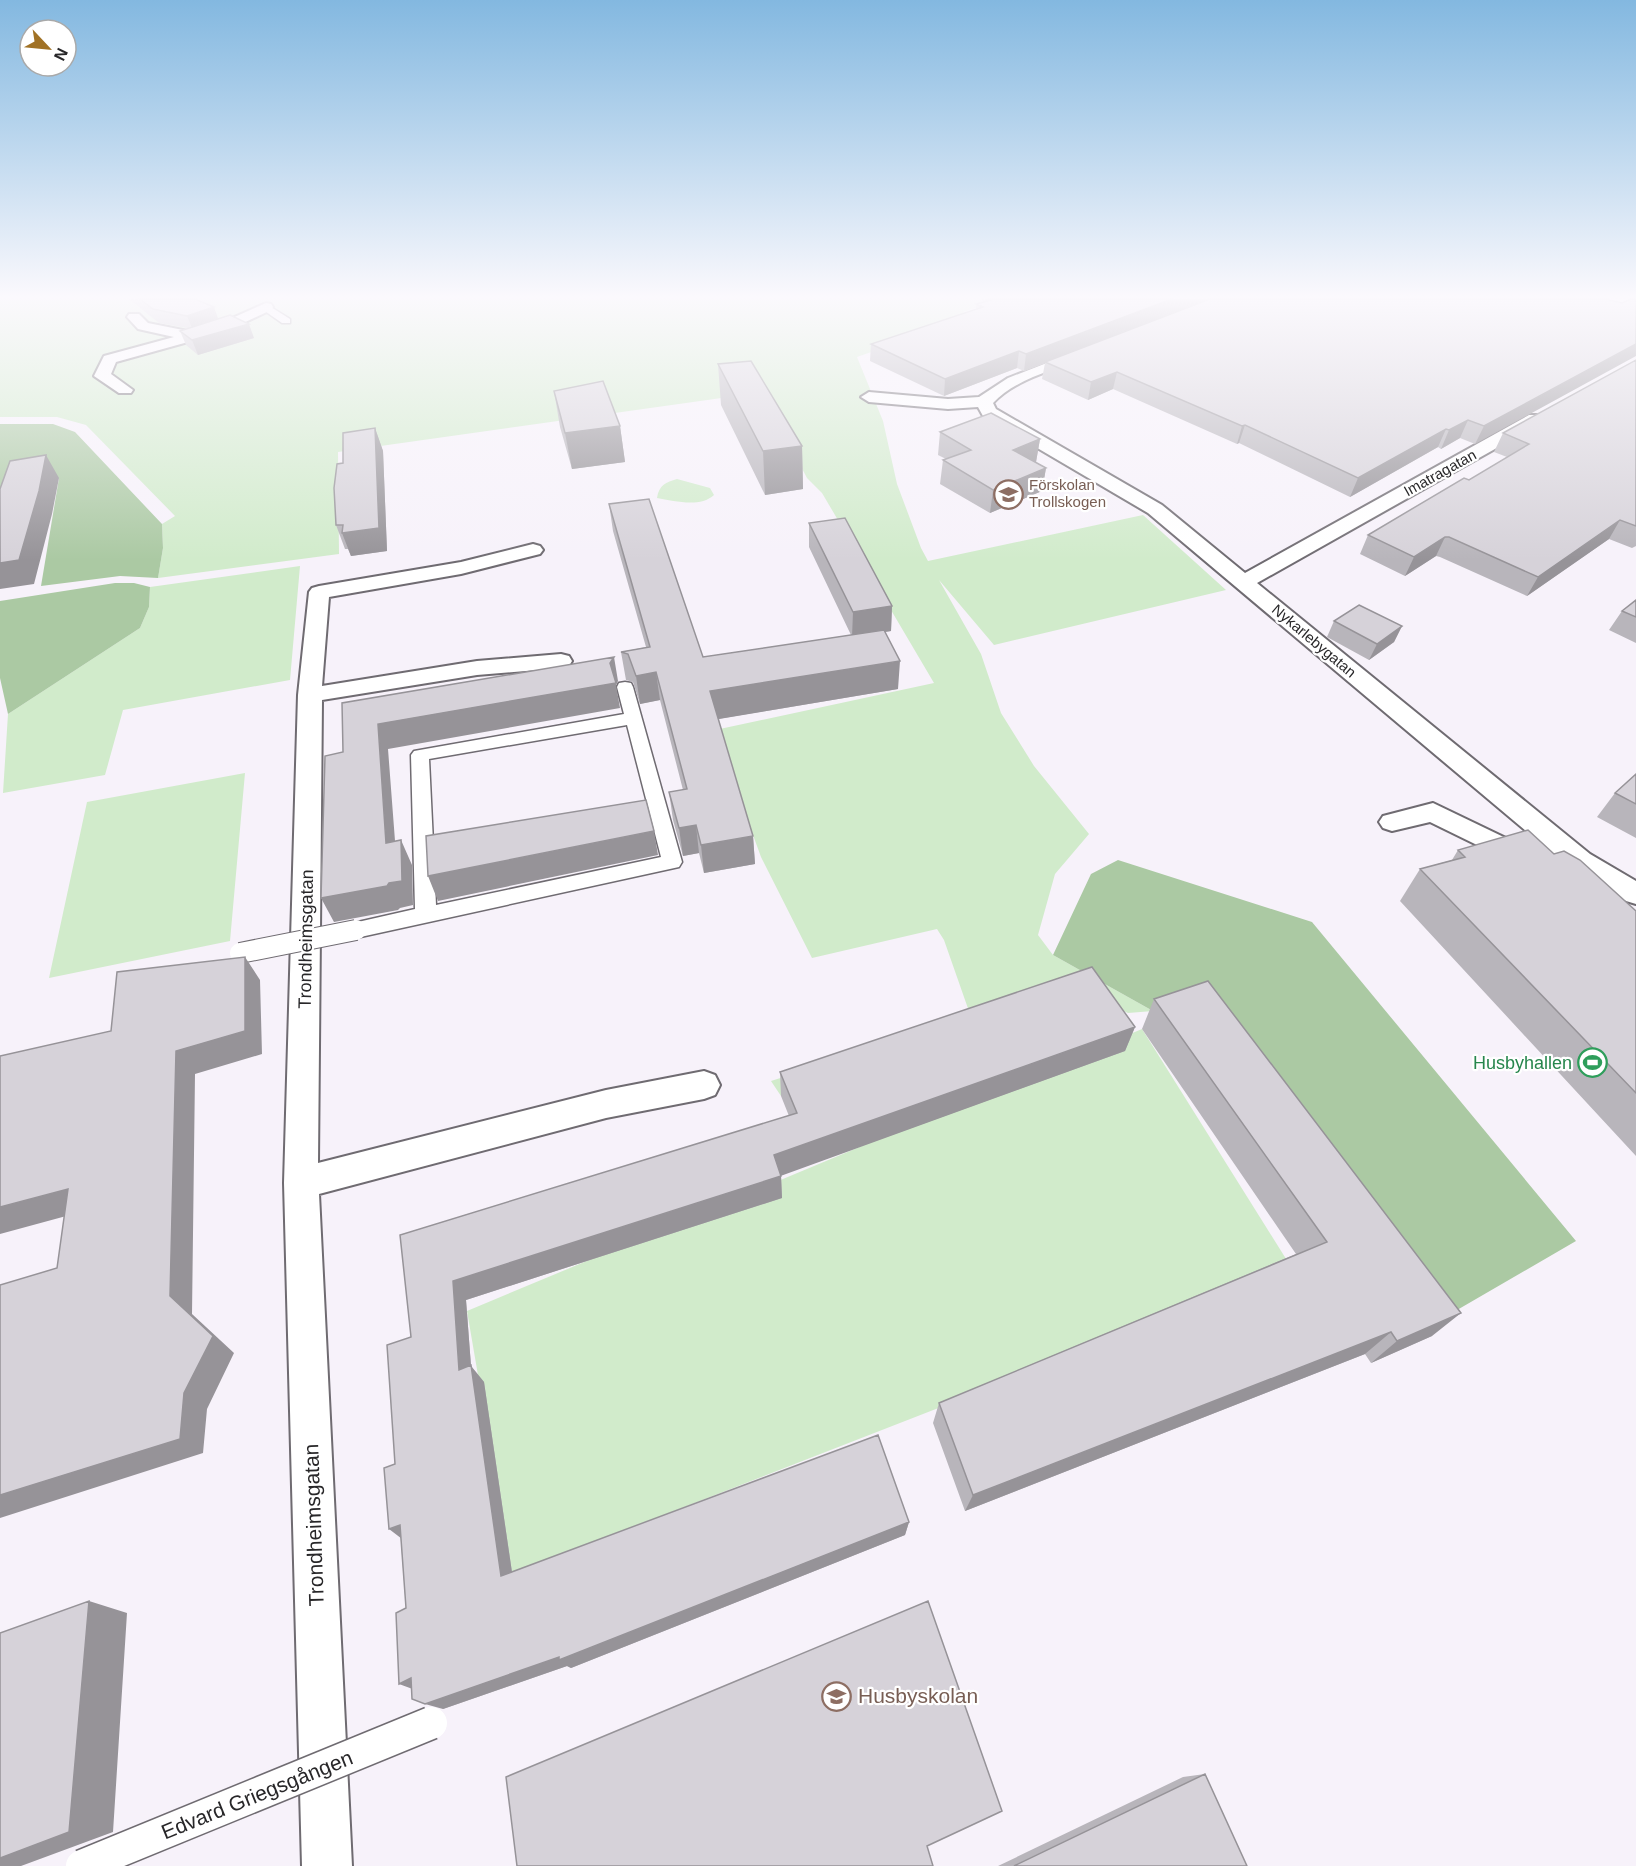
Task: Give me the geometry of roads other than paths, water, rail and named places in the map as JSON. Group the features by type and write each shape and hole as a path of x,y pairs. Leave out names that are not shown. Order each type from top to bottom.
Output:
{"street":[{"path":"118,386 124,390"},
{"path":"868,397 948,404 984,402 989,396 1008,386"},
{"name":"Nykarlebygatan","path":"984,402 989,412 1155,510 1581,861 1635,894"},
{"name":"Imatragatan","path":"1243,582 1547,413"},
{"name":"Trondheimsgatan","path":"327,1866 301,1183 310,695 319,592 461,568 533,550"},
{"path":"310,695 477,668 561,661"},
{"path":"240,953 672,862 625,687"},
{"path":"426,915 420,755 634,718"},
{"path":"632,804 656,800"},
{"path":"1392,822 1433,812 1548,872"},
{"path":"423,844 446,840"},
{"path":"1597,902 1635,894"},
{"path":"301,1183 606,1104 704,1085"},
{"name":"Edvard Griegsgången","path":"82,1866 431,1723"}],"place":[{"name":"Förskolan Trollskogen","path":"1008,494"},
{"name":"Husbyhallen","path":"1593,1063"},
{"name":"Husbyskolan","path":"837,1696"}]}
